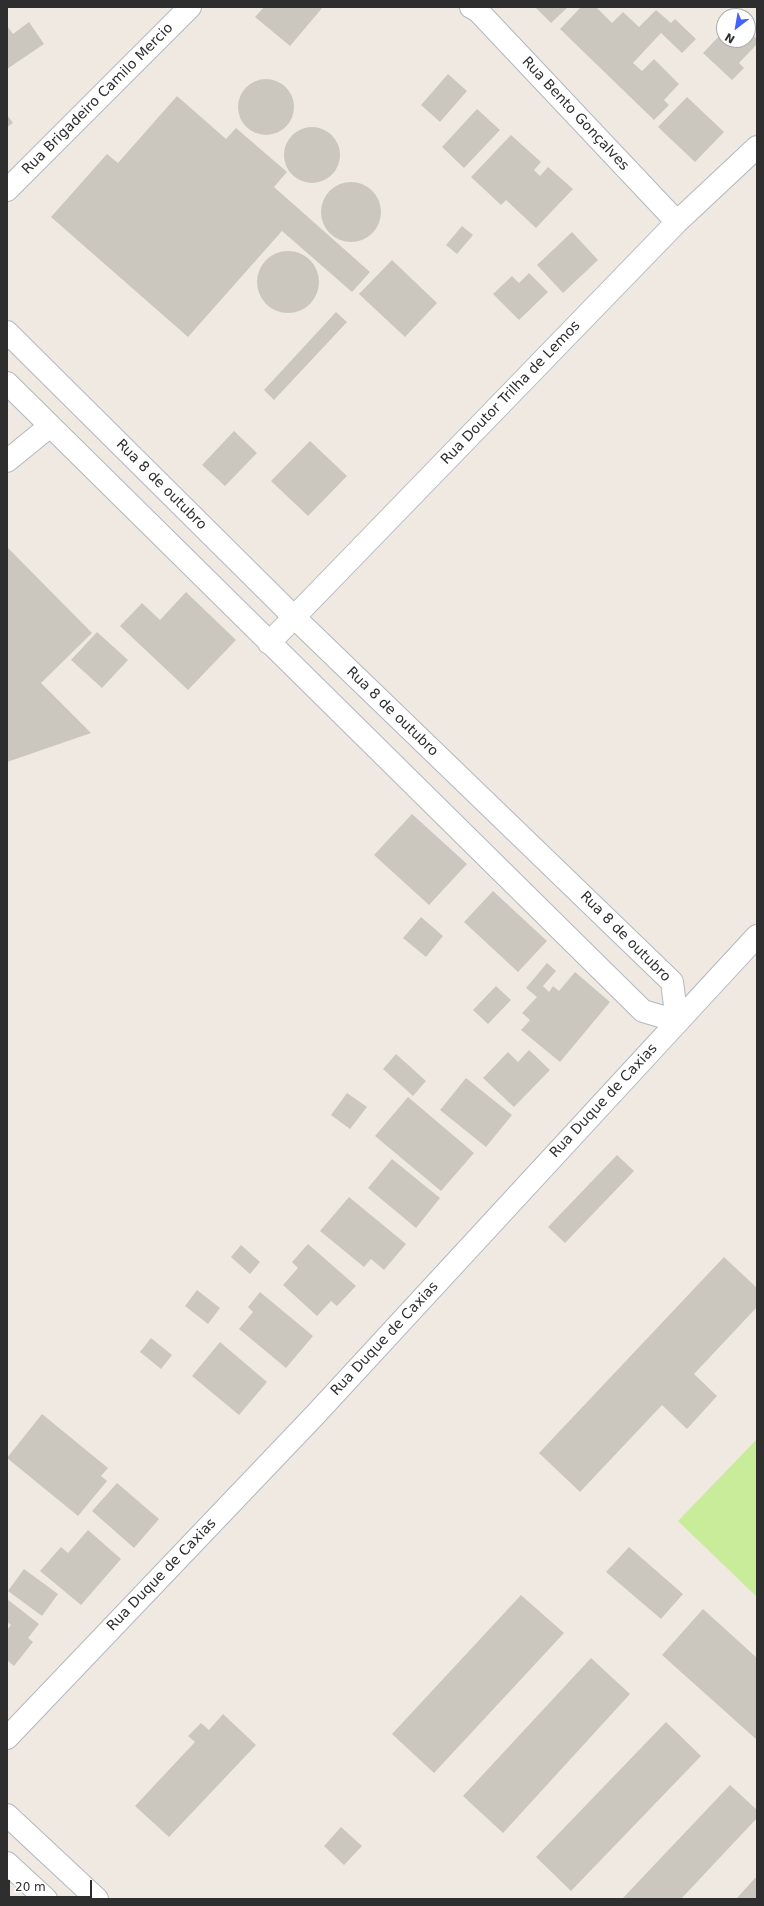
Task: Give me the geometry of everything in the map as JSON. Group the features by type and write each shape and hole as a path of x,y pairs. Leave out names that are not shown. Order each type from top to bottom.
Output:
{"street":[{"name":"Rua Brigadeiro Camilo Mercio","path":"7,190 190,7"},
{"name":"Rua Bento Gonçalves","path":"471,7 478,11 677,222"},
{"name":"Rua Doutor Trilha de Lemos","path":"269,643 293,616 677,222 757,147"},
{"name":"Rua 8 de outubro","path":"7,332 293,616 672,982 677,1021"},
{"path":"7,383 269,643 643,1010 677,1021"},
{"path":"7,461 50,426"},
{"name":"Rua Duque de Caxias","path":"7,1738 315,1415 757,936"},
{"path":"7,1815 97,1899"},
{"path":"7,1863 46,1899"}],"green space":[{"path":"757,1439 757,1597 678,1521"}],"building":[{"path":"264,7 323,7 290,46 255,17"},
{"path":"535,7 568,7 551,23"},
{"path":"581,7 596,7 612,23 623,12 639,27 656,10 671,23 675,19 696,39 682,53 661,33 633,63 642,71 654,59 679,84 664,100 669,105 654,120 560,29"},
{"path":"29,22 44,44 7,69 7,26 13,34"},
{"path":"716,39 716,48 753,48 739,63 744,68 732,80 703,53"},
{"path":"448,74 467,91 440,122 421,105"},
{"path":"260,79 272,79 282,83 290,91 294,101 294,113 290,123 282,131 272,135 260,135 250,131 242,123 238,113 238,101 242,91 250,83"},
{"path":"177,96 226,139 236,128 287,172 274,187 370,272 352,292 282,231 188,337 51,217 107,154 118,163"},
{"path":"687,97 724,132 695,162 658,127"},
{"path":"477,109 500,130 464,168 442,147"},
{"path":"7,115 13,123 7,127"},
{"path":"312,127 323,129 332,135 338,144 340,155 338,166 332,175 323,181 312,183 301,181 292,175 286,166 284,155 286,144 292,135 301,129"},
{"path":"511,135 541,162 534,170 540,176 548,167 573,189 536,228 506,200 501,205 471,177"},
{"path":"351,182 368,187 376,195 381,212 376,229 368,237 351,242 334,237 326,229 321,212 326,195 334,187"},
{"path":"462,226 473,235 457,254 446,245"},
{"path":"572,232 598,260 563,293 537,265"},
{"path":"288,251 300,253 310,260 317,270 319,282 317,294 310,304 300,311 288,313 276,311 266,304 259,294 257,282 259,270 266,260 276,253"},
{"path":"392,260 437,303 405,337 359,294"},
{"path":"529,273 548,292 519,320 493,294 512,276 519,283"},
{"path":"336,312 347,322 274,400 264,390"},
{"path":"234,431 257,453 225,486 202,465"},
{"path":"310,441 347,476 308,516 271,481"},
{"path":"7,547 92,633 41,683 91,733 7,762"},
{"path":"186,592 236,640 188,690 120,626 142,603 160,620"},
{"path":"97,632 128,660 102,688 71,660"},
{"path":"412,814 467,864 429,905 374,855"},
{"path":"493,891 547,941 518,972 464,922"},
{"path":"421,917 443,936 426,957 403,938"},
{"path":"547,963 556,971 543,986 549,992 553,986 559,991 575,972 610,1002 560,1062 521,1030 530,1020 522,1013 537,997 526,988"},
{"path":"496,986 511,1000 488,1024 473,1010"},
{"path":"529,1050 550,1070 514,1107 483,1078 508,1052 518,1062"},
{"path":"396,1054 426,1081 413,1096 383,1069"},
{"path":"466,1078 512,1115 486,1147 440,1110"},
{"path":"347,1093 367,1107 350,1129 331,1115"},
{"path":"408,1097 474,1153 441,1191 375,1136"},
{"path":"617,1155 634,1171 565,1243 548,1227"},
{"path":"392,1159 440,1198 416,1228 368,1188"},
{"path":"349,1197 406,1244 384,1270 371,1259 364,1267 320,1231"},
{"path":"308,1244 356,1286 337,1306 331,1301 317,1316 283,1285 298,1268 292,1262"},
{"path":"241,1245 260,1262 250,1274 231,1257"},
{"path":"724,1257 757,1288 757,1307 694,1374 717,1396 687,1429 662,1405 580,1492 539,1453"},
{"path":"197,1290 220,1308 208,1324 185,1306"},
{"path":"260,1292 313,1336 286,1368 239,1329 253,1312 248,1307"},
{"path":"151,1338 172,1355 161,1369 140,1352"},
{"path":"220,1342 267,1382 239,1415 192,1376"},
{"path":"42,1414 108,1468 101,1476 107,1481 78,1516 7,1458"},
{"path":"117,1483 159,1519 134,1548 92,1511"},
{"path":"88,1530 121,1559 81,1605 40,1571 61,1547 68,1553"},
{"path":"629,1547 683,1594 661,1619 606,1572"},
{"path":"24,1569 58,1594 42,1616 8,1591"},
{"path":"521,1595 564,1633 434,1773 392,1734"},
{"path":"7,1599 39,1624 28,1638 33,1642 14,1666 7,1660 7,1630 11,1625 7,1622"},
{"path":"703,1609 757,1658 757,1740 662,1655"},
{"path":"591,1658 630,1694 503,1833 463,1796"},
{"path":"223,1714 256,1745 169,1837 135,1806 195,1742 188,1736 201,1723 209,1730"},
{"path":"666,1722 701,1756 571,1891 536,1857"},
{"path":"730,1785 757,1810 757,1818 681,1899 622,1899"},
{"path":"341,1827 362,1846 344,1865 324,1846"},
{"path":"757,1876 757,1899 736,1899"}]}
